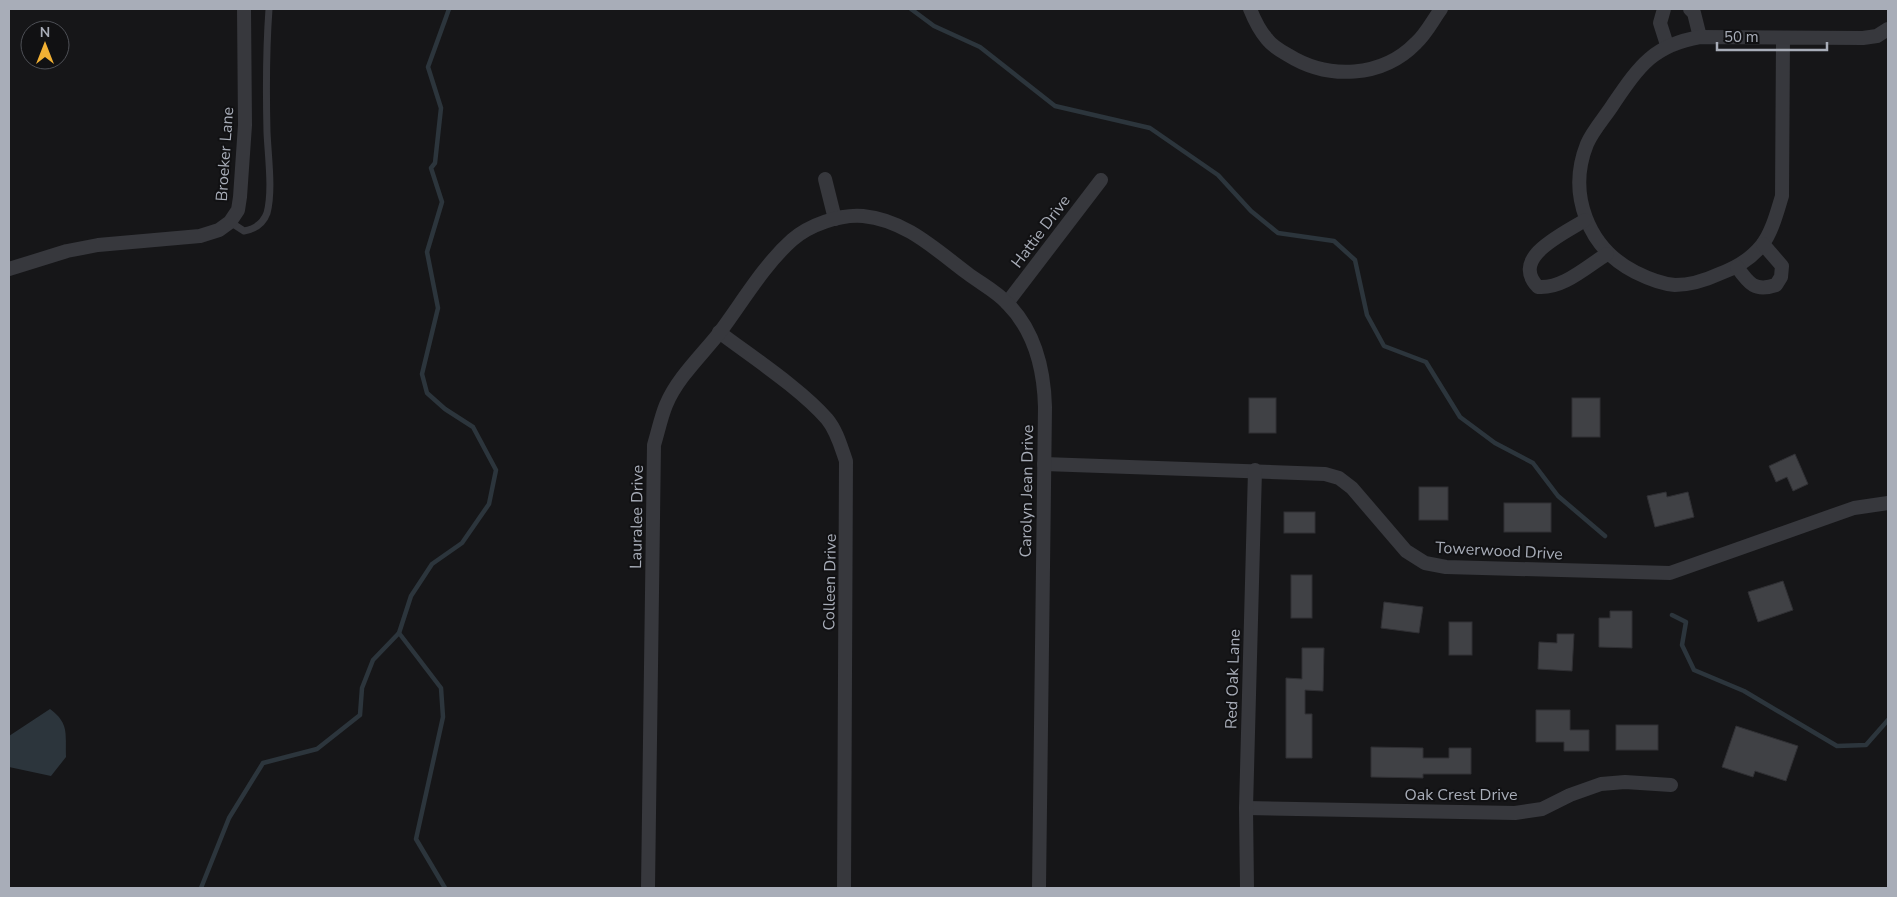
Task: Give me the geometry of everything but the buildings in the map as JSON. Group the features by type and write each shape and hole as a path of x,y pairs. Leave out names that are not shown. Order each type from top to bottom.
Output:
{"street":[{"name":"Broeker Lane","path":"10,265 67,251 98,246 200,236 219,230 230,222 238,210 245,125 244,9"},
{"path":"1250,9 1267,40 1281,51 1314,69 1334,73 1378,67 1396,58 1416,43 1441,9"},
{"path":"1664,9 1660,23 1667,45"},
{"path":"1690,9 1694,13 1700,36"},
{"path":"1783,38 1782,196 1775,219 1763,244 1737,267 1706,280 1675,284 1648,279 1623,266 1607,254 1586,220 1580,183 1582,162 1588,143 1633,75 1650,56 1667,45 1700,36 1863,38 1877,36 1887,30"},
{"path":"825,179 835,219"},
{"name":"Hattie Drive","path":"1007,303 1101,180"},
{"name":"Carolyn Jean Drive","path":"835,219 861,216 888,221 908,230 1007,303 1028,332 1038,355 1044,379 1039,888"},
{"name":"Lauralee Drive","path":"648,888 654,445 666,404 686,373 772,262 793,239 816,225 835,219"},
{"path":"1586,220 1540,250 1532,258 1528,268 1530,279 1538,287 1549,288 1607,254"},
{"path":"1737,267 1749,284 1764,289 1776,285 1781,277 1782,266 1763,244"},
{"name":"Colleen Drive","path":"719,332 810,402 828,420 839,441 846,461 848,487 844,888"},
{"name":"Towerwood Drive","path":"1044,464 1256,470 1325,474 1339,478 1352,488 1406,551 1425,563 1446,567 1670,573 1854,508 1888,503"},
{"name":"Red Oak Lane","path":"1247,888 1246,808 1256,470"},
{"name":"Oak Crest Drive","path":"1246,808 1515,813 1542,809 1570,795 1601,784 1625,782 1671,785"}],"lane":[{"path":"230,222 244,230 260,225 266,214 269,199 266,122 269,9"}],"shaded area":[{"path":"50,709 64,725 66,757 51,776 9,767 9,736"}],"waterway":[{"path":"201,888 229,818 263,763 317,749 360,715 362,688 373,660 399,633 411,596 432,564 462,543 489,504 496,470 473,427 445,409 427,393 422,374 438,308 427,252 442,202 431,168 435,163 441,108 428,67 449,9"},
{"path":"911,9 934,26 980,47 1055,106 1150,128 1218,175 1251,211 1278,233 1334,241 1355,260 1367,315 1384,346 1426,362 1460,417 1495,443 1533,463 1558,496 1605,536"},
{"path":"1672,615 1686,622 1682,645 1694,670 1744,691 1837,746 1866,745 1888,720"},
{"path":"399,633 441,688 443,717 416,839 445,888"}]}
